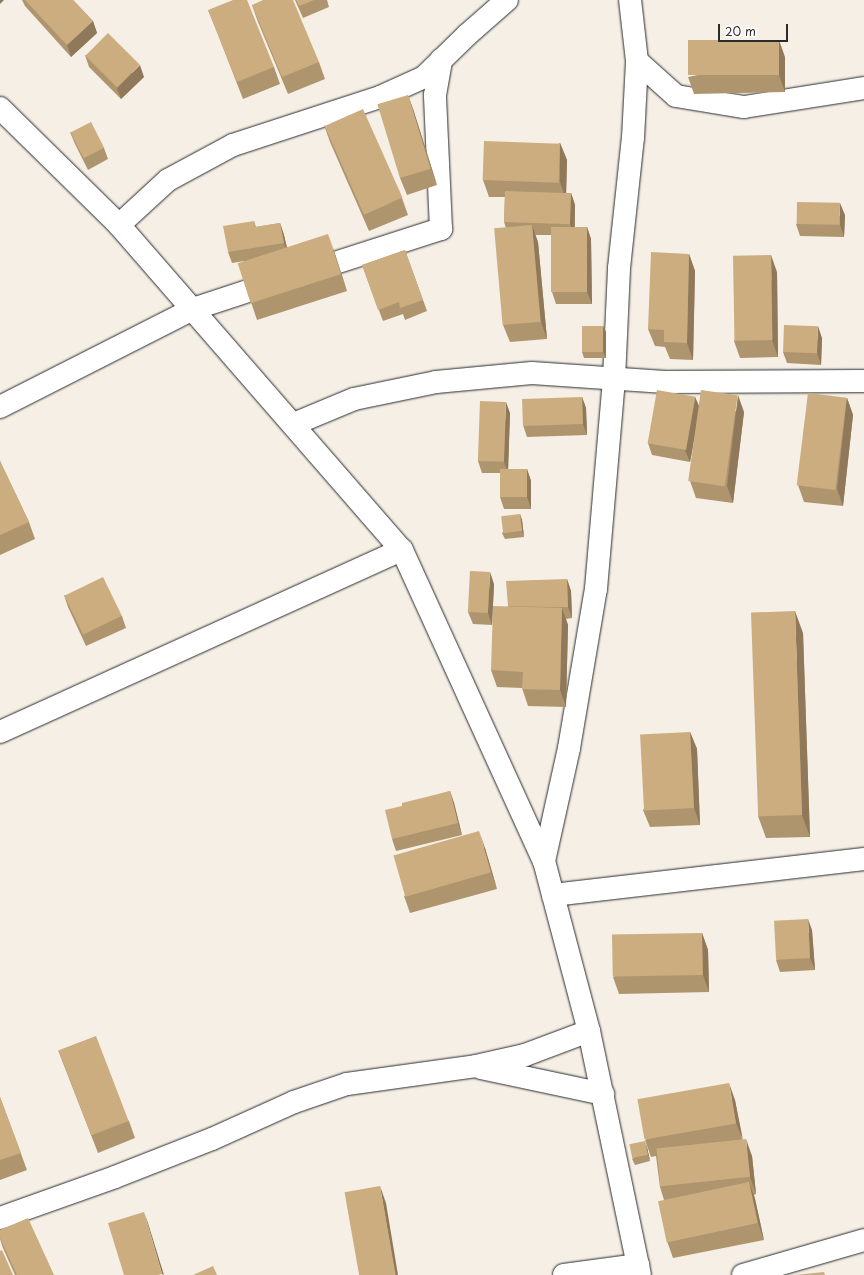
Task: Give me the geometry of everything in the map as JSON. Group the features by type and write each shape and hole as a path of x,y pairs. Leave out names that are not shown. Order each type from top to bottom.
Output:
{"street":[{"path":"118,225 168,180 197,163 233,145 380,97 424,77 507,0"},
{"path":"544,861 569,748 596,589 614,379 619,268 633,138 637,61 630,0"},
{"path":"0,407 193,309 441,229 435,96 441,60"},
{"path":"637,61 676,96 744,107 864,88"},
{"path":"0,108 118,225 294,424 402,550 544,861 589,1031 639,1270 564,1275"},
{"path":"294,424 354,399 436,382 532,373 614,379 722,382 864,381"},
{"path":"0,732 402,550"},
{"path":"553,895 864,859"},
{"path":"0,1218 115,1177 212,1139 294,1102 347,1084 476,1066 525,1055 589,1031"},
{"path":"476,1066 603,1094"},
{"path":"743,1275 864,1240"}],"building":[{"path":"25,0 73,0 93,21 67,45"},
{"path":"233,0 247,0 274,67 237,82 208,10"},
{"path":"263,0 293,0 319,62 282,77 252,5"},
{"path":"296,0 314,0 299,6"},
{"path":"108,33 140,65 117,87 85,56"},
{"path":"688,40 779,40 779,75 688,75"},
{"path":"408,95 431,169 400,178 377,104"},
{"path":"363,109 402,198 364,215 325,126"},
{"path":"91,122 104,148 84,158 71,132"},
{"path":"484,141 560,144 559,183 483,180"},
{"path":"505,191 571,193 570,224 504,222"},
{"path":"797,202 840,203 840,225 797,224"},
{"path":"254,221 255,227 280,223 284,243 228,252 223,226"},
{"path":"532,225 540,322 503,325 494,228"},
{"path":"551,227 587,227 587,292 551,292"},
{"path":"328,234 341,274 251,303 238,263"},
{"path":"405,250 423,300 400,308 399,302 378,310 362,265"},
{"path":"651,252 689,254 687,343 664,342 664,330 648,329"},
{"path":"771,255 772,340 734,341 733,256"},
{"path":"784,325 818,326 817,353 783,352"},
{"path":"582,326 603,326 603,352 582,352"},
{"path":"657,390 695,397 686,450 648,443"},
{"path":"701,390 738,395 725,486 688,481"},
{"path":"808,393 847,398 835,490 797,485"},
{"path":"582,397 583,424 523,426 522,399"},
{"path":"480,401 506,402 504,462 478,461"},
{"path":"0,461 29,522 0,535"},
{"path":"500,469 527,469 527,497 500,497"},
{"path":"520,514 522,531 503,533 501,516"},
{"path":"470,571 490,572 488,613 468,612"},
{"path":"103,577 122,616 83,634 64,596"},
{"path":"567,579 568,607 508,606 506,581"},
{"path":"493,606 562,608 560,690 522,689 523,672 491,670"},
{"path":"795,611 802,815 758,816 751,613"},
{"path":"690,732 694,808 644,811 640,735"},
{"path":"450,791 458,823 392,839 385,810 402,806 402,803"},
{"path":"479,831 491,872 405,897 393,856"},
{"path":"808,919 810,958 776,960 774,921"},
{"path":"702,933 703,975 613,977 612,935"},
{"path":"96,1036 129,1121 91,1135 59,1050"},
{"path":"729,1083 736,1123 645,1140 637,1099"},
{"path":"0,1097 21,1153 0,1160"},
{"path":"746,1139 750,1177 660,1186 656,1148"},
{"path":"645,1141 648,1155 632,1158 629,1144"},
{"path":"749,1182 758,1223 667,1242 658,1201"},
{"path":"380,1186 396,1275 359,1275 345,1192"},
{"path":"144,1212 162,1274 124,1275 108,1223"},
{"path":"28,1218 54,1275 17,1275 0,1238 0,1230"},
{"path":"2,1250 13,1275 0,1275 0,1251"},
{"path":"213,1266 217,1275 193,1275"},
{"path":"824,1272 825,1275 795,1275"}]}
